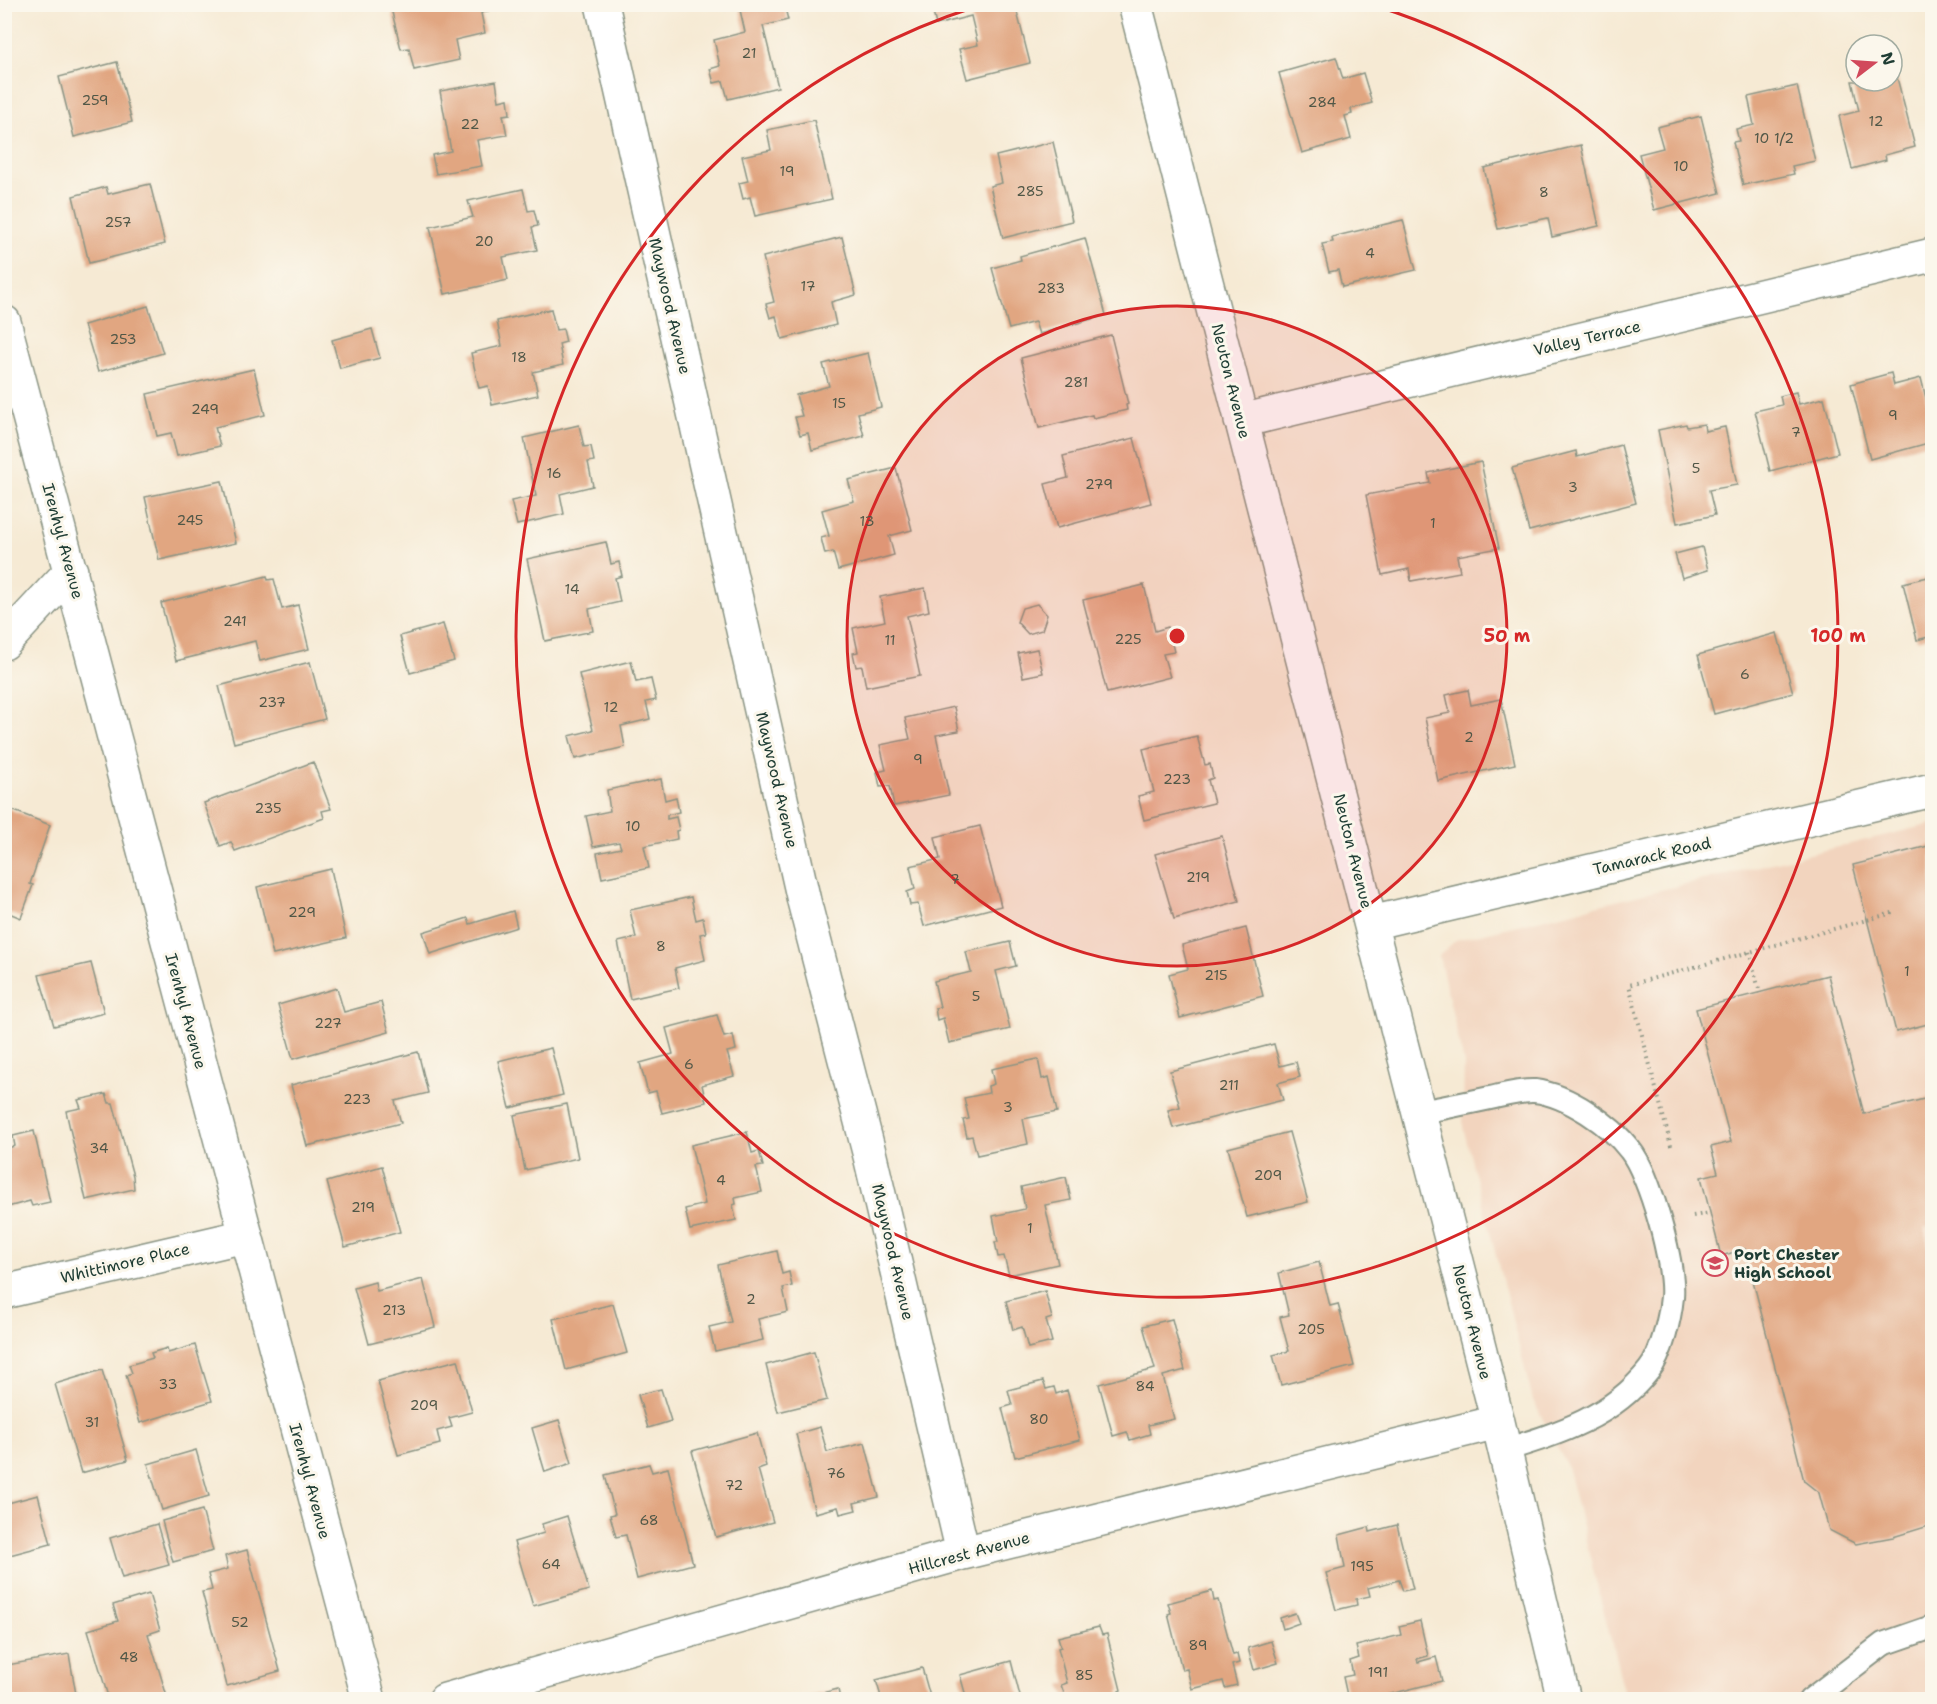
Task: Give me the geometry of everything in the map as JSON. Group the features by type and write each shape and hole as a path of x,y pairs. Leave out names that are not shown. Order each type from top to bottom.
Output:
{"street":[{"name":"Maywood Avenue","path":"602,4 804,901 870,1156 963,1553"},
{"name":"Neuton Avenue","path":"1135,4 1371,922 1501,1436 1564,1700"},
{"name":"Valley Terrace","path":"1241,421 1932,255"},
{"name":"Irenhyl Avenue","path":"4,322 369,1700"},
{"path":"4,644 71,571"},
{"name":"Tamarack Road","path":"1371,922 1932,790"},
{"name":"Whittimore Place","path":"4,1292 245,1236"},
{"name":"Hillcrest Avenue","path":"445,1700 963,1553 1501,1436"}],"lane":[{"path":"1419,1112 1536,1091 1562,1100 1593,1115 1631,1150 1643,1171 1659,1222 1671,1270 1672,1296 1665,1335 1651,1368 1630,1391 1599,1415 1550,1436 1501,1436"},
{"path":"1810,1700 1883,1644 1932,1611"},
{"path":"1883,1644 1932,1627"}],"path":[{"path":"1671,1147 1629,986 1896,912"},
{"path":"1749,952 1760,993"},
{"path":"1659,1222 1710,1214"}],"shaded area":[{"name":"Port Chester High School","path":"1932,824 1932,1699 1626,1699 1567,1466 1533,1400 1463,1127 1464,1063 1439,956 1456,940"}],"building":[{"path":"390,4 492,4 494,9 481,13 485,33 455,40 459,60 414,70 409,48 401,49"},
{"path":"764,4 784,4 788,20 763,26 778,87 728,99 723,81 714,83 710,69 720,66 714,40 745,32 740,10"},
{"path":"931,4 1015,4 1030,63 967,79 959,49 978,45 971,16 936,25"},
{"path":"1336,57 1343,79 1363,73 1372,103 1351,109 1352,114 1345,116 1351,139 1302,153 1279,73"},
{"path":"117,62 132,122 74,137 59,77"},
{"path":"496,81 499,101 508,99 510,114 503,115 507,135 477,140 482,166 436,174 432,155 451,151 440,91"},
{"path":"1797,86 1815,161 1792,166 1794,174 1743,185 1733,142 1739,141 1736,129 1754,125 1748,97"},
{"path":"1855,93 1901,93 1915,147 1885,155 1886,160 1852,169 1839,116 1859,111"},
{"path":"1701,116 1720,193 1654,210 1639,154 1663,148 1657,127"},
{"path":"814,120 832,199 755,216 750,197 743,199 739,183 748,181 742,156 771,150 767,130"},
{"path":"1053,142 1072,221 1003,238 990,186 1002,183 996,156"},
{"path":"1581,145 1599,226 1552,237 1548,218 1498,229 1484,168"},
{"path":"150,184 165,244 89,263 73,196 106,187 108,194"},
{"path":"523,189 528,211 534,210 538,226 532,227 537,250 503,257 508,280 445,294 430,227 473,217 468,201"},
{"path":"1403,220 1416,270 1342,287 1338,270 1329,272 1322,244 1333,242 1332,237"},
{"path":"842,237 856,295 831,302 836,325 782,339 776,316 770,318 766,304 774,302 763,257"},
{"path":"1085,238 1106,315 1039,334 1035,322 1009,329 992,268 1021,260 1020,256"},
{"path":"148,306 163,353 98,372 84,325"},
{"path":"551,309 556,330 563,329 566,342 559,344 563,365 533,372 538,395 492,405 488,386 479,388 471,353 502,346 497,321"},
{"path":"372,329 380,358 340,368 332,340"},
{"path":"1111,335 1128,404 1126,405 1127,410 1093,418 1092,415 1039,428 1021,358"},
{"path":"868,353 881,407 858,413 864,436 812,450 808,433 800,435 795,417 802,416 796,395 829,386 823,364"},
{"path":"254,369 265,415 215,427 220,446 177,456 171,433 157,436 147,394"},
{"path":"1891,373 1894,385 1921,378 1932,422 1932,442 1870,459 1851,384"},
{"path":"1796,392 1799,404 1824,398 1838,453 1770,471 1755,411 1782,405 1780,396"},
{"path":"1686,424 1687,427 1704,424 1705,431 1725,427 1737,485 1709,490 1715,515 1677,523 1658,430"},
{"path":"579,425 584,447 591,446 594,461 588,462 593,486 560,494 564,514 517,525 511,501 536,496 524,438"},
{"path":"1134,438 1151,503 1057,528 1045,484 1068,478 1063,456"},
{"path":"1621,445 1636,503 1529,531 1512,468 1576,451 1577,457"},
{"path":"1481,462 1499,548 1457,556 1460,572 1411,581 1409,569 1382,575 1366,495 1430,483 1428,473"},
{"path":"896,468 912,530 889,536 894,555 838,570 833,552 825,554 821,538 829,536 822,510 854,501 848,480"},
{"path":"222,481 236,543 159,560 145,497"},
{"path":"606,542 611,564 619,562 622,576 615,578 620,602 589,609 593,631 545,641 527,559"},
{"path":"1702,547 1708,570 1682,578 1675,554"},
{"path":"267,576 268,580 274,579 282,609 298,605 309,649 260,661 255,641 176,661 161,603"},
{"path":"1932,576 1932,636 1917,640 1903,583"},
{"path":"1144,585 1155,631 1168,627 1174,652 1163,654 1170,677 1107,693 1083,600"},
{"path":"925,588 929,611 907,616 920,676 866,687 862,666 856,667 853,653 858,652 853,628 885,621 880,597"},
{"path":"1037,604 1047,615 1042,630 1028,634 1017,622 1022,608"},
{"path":"443,624 454,661 410,673 400,636"},
{"path":"1777,633 1793,693 1714,714 1698,655"},
{"path":"1037,649 1043,673 1023,677 1018,653"},
{"path":"631,661 636,682 651,679 656,700 646,702 650,719 621,726 625,747 575,759 569,736 593,730 579,674"},
{"path":"310,662 325,719 234,743 219,686"},
{"path":"1468,690 1471,705 1501,699 1515,764 1438,781 1425,718 1450,713 1446,695"},
{"path":"954,707 959,731 936,735 949,795 894,806 890,786 880,787 877,772 886,770 880,745 910,739 905,718"},
{"path":"1197,736 1205,765 1210,764 1213,778 1208,780 1214,803 1144,820 1138,796 1154,792 1143,749"},
{"path":"313,762 331,809 322,811 324,818 235,851 231,842 220,846 204,803"},
{"path":"661,779 665,800 676,797 679,812 667,815 667,819 676,817 679,830 676,831 677,839 644,846 649,868 602,878 597,853 621,848 619,842 593,847 586,816 610,811 607,790"},
{"path":"4,807 50,825 21,918 4,911"},
{"path":"980,826 1001,906 924,926 918,904 910,905 907,892 915,889 910,866 940,859 935,837"},
{"path":"1222,836 1239,901 1174,919 1155,854"},
{"path":"1932,845 1932,1023 1896,1032 1853,865"},
{"path":"331,869 346,938 273,955 257,887"},
{"path":"691,897 696,920 703,918 706,933 700,934 705,960 675,968 679,988 630,999 618,942 636,938 630,910"},
{"path":"513,911 517,927 430,954 423,932 468,918 470,924"},
{"path":"1246,928 1263,996 1180,1018 1169,974 1188,969 1182,945"},
{"path":"1010,942 1016,966 996,971 1010,1029 949,1043 943,1018 937,1020 935,1008 940,1007 934,981 971,972 966,952"},
{"path":"91,963 104,1013 54,1026 39,975"},
{"path":"1828,975 1864,1114 1932,1097 1932,1226 1924,1228 1932,1260 1932,1520 1929,1526 1893,1537 1856,1544 1829,1530 1819,1493 1804,1481 1745,1249 1721,1256 1701,1177 1718,1173 1711,1147 1731,1142 1696,1009"},
{"path":"337,988 344,1012 381,1002 389,1032 293,1059 278,1005"},
{"path":"717,1015 724,1037 733,1035 736,1050 727,1052 734,1076 702,1085 706,1102 662,1113 656,1091 648,1093 640,1063 673,1054 666,1028"},
{"path":"1274,1044 1280,1066 1296,1062 1300,1077 1278,1083 1283,1100 1173,1128 1168,1110 1180,1107 1170,1071"},
{"path":"551,1048 563,1095 510,1108 498,1061"},
{"path":"418,1052 428,1093 395,1101 401,1123 307,1146 291,1085"},
{"path":"1038,1059 1042,1079 1049,1077 1057,1112 1023,1119 1028,1144 977,1155 972,1136 967,1137 963,1120 969,1119 964,1098 989,1093 988,1086 994,1084 991,1069"},
{"path":"106,1094 109,1103 113,1103 133,1176 134,1189 86,1200 66,1111 81,1108 78,1100"},
{"path":"567,1104 578,1158 525,1170 514,1115"},
{"path":"34,1131 50,1202 32,1206 30,1201 4,1208 4,1149 15,1146 13,1136"},
{"path":"747,1132 752,1153 759,1151 763,1166 756,1167 762,1192 735,1198 736,1204 733,1205 736,1220 690,1230 685,1209 705,1204 691,1145"},
{"path":"1289,1132 1308,1202 1247,1217 1228,1148"},
{"path":"382,1166 400,1232 345,1247 327,1182"},
{"path":"1066,1177 1071,1200 1045,1205 1058,1264 1009,1275 1004,1256 998,1257 995,1242 998,1242 993,1216 1025,1209 1021,1187"},
{"path":"777,1251 782,1274 789,1272 792,1286 783,1288 788,1312 758,1319 763,1340 715,1351 709,1327 731,1322 718,1265"},
{"path":"1319,1262 1330,1306 1338,1304 1354,1366 1281,1385 1273,1355 1289,1351 1280,1317 1289,1315 1279,1273"},
{"path":"423,1279 435,1327 369,1344 354,1288 375,1282 377,1291"},
{"path":"1045,1291 1052,1318 1046,1320 1052,1342 1028,1348 1022,1327 1013,1330 1006,1301"},
{"path":"613,1304 627,1353 566,1370 553,1319"},
{"path":"1172,1319 1185,1370 1163,1376 1174,1419 1148,1425 1150,1434 1130,1440 1127,1432 1113,1436 1099,1384 1155,1369 1143,1326"},
{"path":"195,1345 212,1401 140,1423 126,1375 132,1373 129,1365 153,1358 151,1353 167,1348 168,1353"},
{"path":"814,1352 827,1400 778,1412 766,1365"},
{"path":"458,1360 472,1412 449,1418 452,1427 437,1431 440,1444 398,1455 378,1381"},
{"path":"102,1370 128,1460 81,1473 55,1384"},
{"path":"1043,1381 1046,1389 1054,1387 1056,1394 1067,1390 1080,1440 1015,1457 1002,1408 1012,1405 1008,1390"},
{"path":"661,1389 671,1421 648,1428 638,1395"},
{"path":"559,1420 572,1463 545,1472 532,1428"},
{"path":"820,1427 827,1452 865,1443 879,1497 854,1503 856,1510 840,1514 838,1507 815,1513 796,1434"},
{"path":"757,1433 766,1466 758,1469 773,1522 716,1537 692,1451"},
{"path":"196,1450 209,1496 162,1510 148,1464"},
{"path":"649,1464 652,1472 668,1468 693,1564 637,1579 626,1535 616,1537 610,1515 615,1514 605,1475"},
{"path":"38,1495 51,1544 6,1556 4,1504"},
{"path":"202,1510 213,1551 173,1562 162,1521"},
{"path":"567,1516 589,1590 533,1606 514,1542 544,1533 542,1524"},
{"path":"157,1524 169,1565 122,1578 110,1538"},
{"path":"1397,1525 1413,1589 1403,1591 1399,1580 1368,1588 1370,1596 1356,1599 1357,1605 1336,1610 1326,1573 1345,1568 1339,1535 1369,1527 1370,1532"},
{"path":"247,1550 280,1671 227,1686 202,1592 212,1590 208,1574 228,1569 225,1556"},
{"path":"1212,1591 1214,1601 1218,1600 1233,1655 1237,1654 1239,1663 1232,1665 1237,1685 1225,1688 1223,1681 1192,1689 1187,1669 1182,1670 1168,1614 1171,1613 1168,1603"},
{"path":"149,1594 160,1630 148,1634 168,1700 109,1700 88,1630 118,1621 113,1605"},
{"path":"1295,1613 1299,1623 1283,1629 1280,1618"},
{"path":"1420,1621 1428,1656 1417,1659 1418,1662 1436,1657 1442,1681 1367,1700 1348,1700 1343,1677 1353,1675 1350,1661 1359,1658 1356,1646 1401,1635 1399,1626"},
{"path":"1099,1627 1102,1635 1107,1634 1121,1690 1119,1691 1121,1700 1071,1700 1070,1695 1065,1696 1061,1685 1067,1683 1058,1648 1061,1647 1058,1637"},
{"path":"1271,1641 1278,1663 1254,1670 1248,1648"},
{"path":"69,1654 77,1700 13,1700 7,1665"},
{"path":"1011,1661 1021,1700 967,1700 960,1675"},
{"path":"922,1668 931,1700 882,1700 876,1680"},
{"path":"838,1689 840,1700 799,1700 799,1699"}],"place":[{"name":"Port Chester High School","path":"1715,1263"}]}
